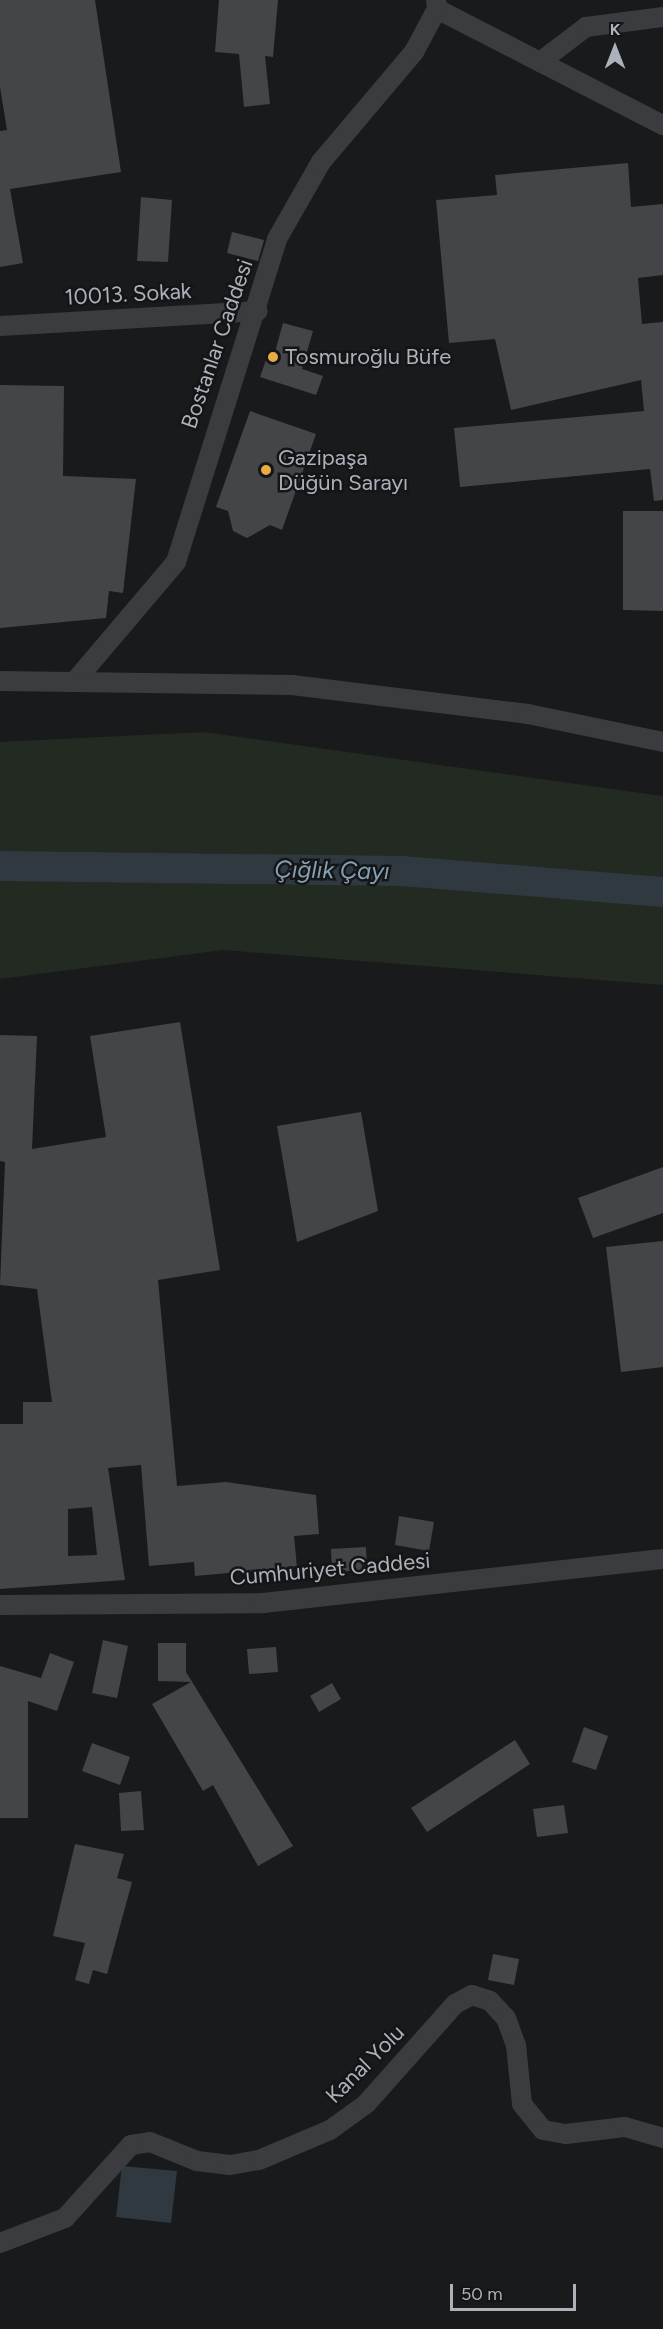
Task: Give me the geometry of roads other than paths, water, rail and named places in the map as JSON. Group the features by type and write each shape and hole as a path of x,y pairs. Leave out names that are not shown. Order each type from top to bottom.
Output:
{"street":[{"path":"437,4 540,62 663,125"},
{"name":"Bostanlar Caddesi","path":"76,680 176,562 213,430 258,311 277,239 321,162 391,83 437,4"},
{"path":"540,62 586,27 663,18"},
{"name":"10013. Sokak","path":"0,326 258,311"},
{"path":"0,681 76,680 315,688 528,714 663,742"},
{"name":"Cumhuriyet Caddesi","path":"0,1605 263,1603 663,1559"},
{"name":"Kanal Yolu","path":"0,2243 65,2218 131,2145 150,2142 190,2159 230,2165 268,2157 330,2130 366,2104 455,2004 472,1995 490,2001 509,2024 522,2104 543,2130 566,2134 626,2127 663,2138"}],"waterway":[{"name":"Çığlık Çayı","path":"0,866 402,871 663,892"}],"place":[{"name":"Tosmuroğlu Büfe","path":"273,357"},
{"name":"Gazipaşa Düğün Sarayı","path":"266,470"}]}
